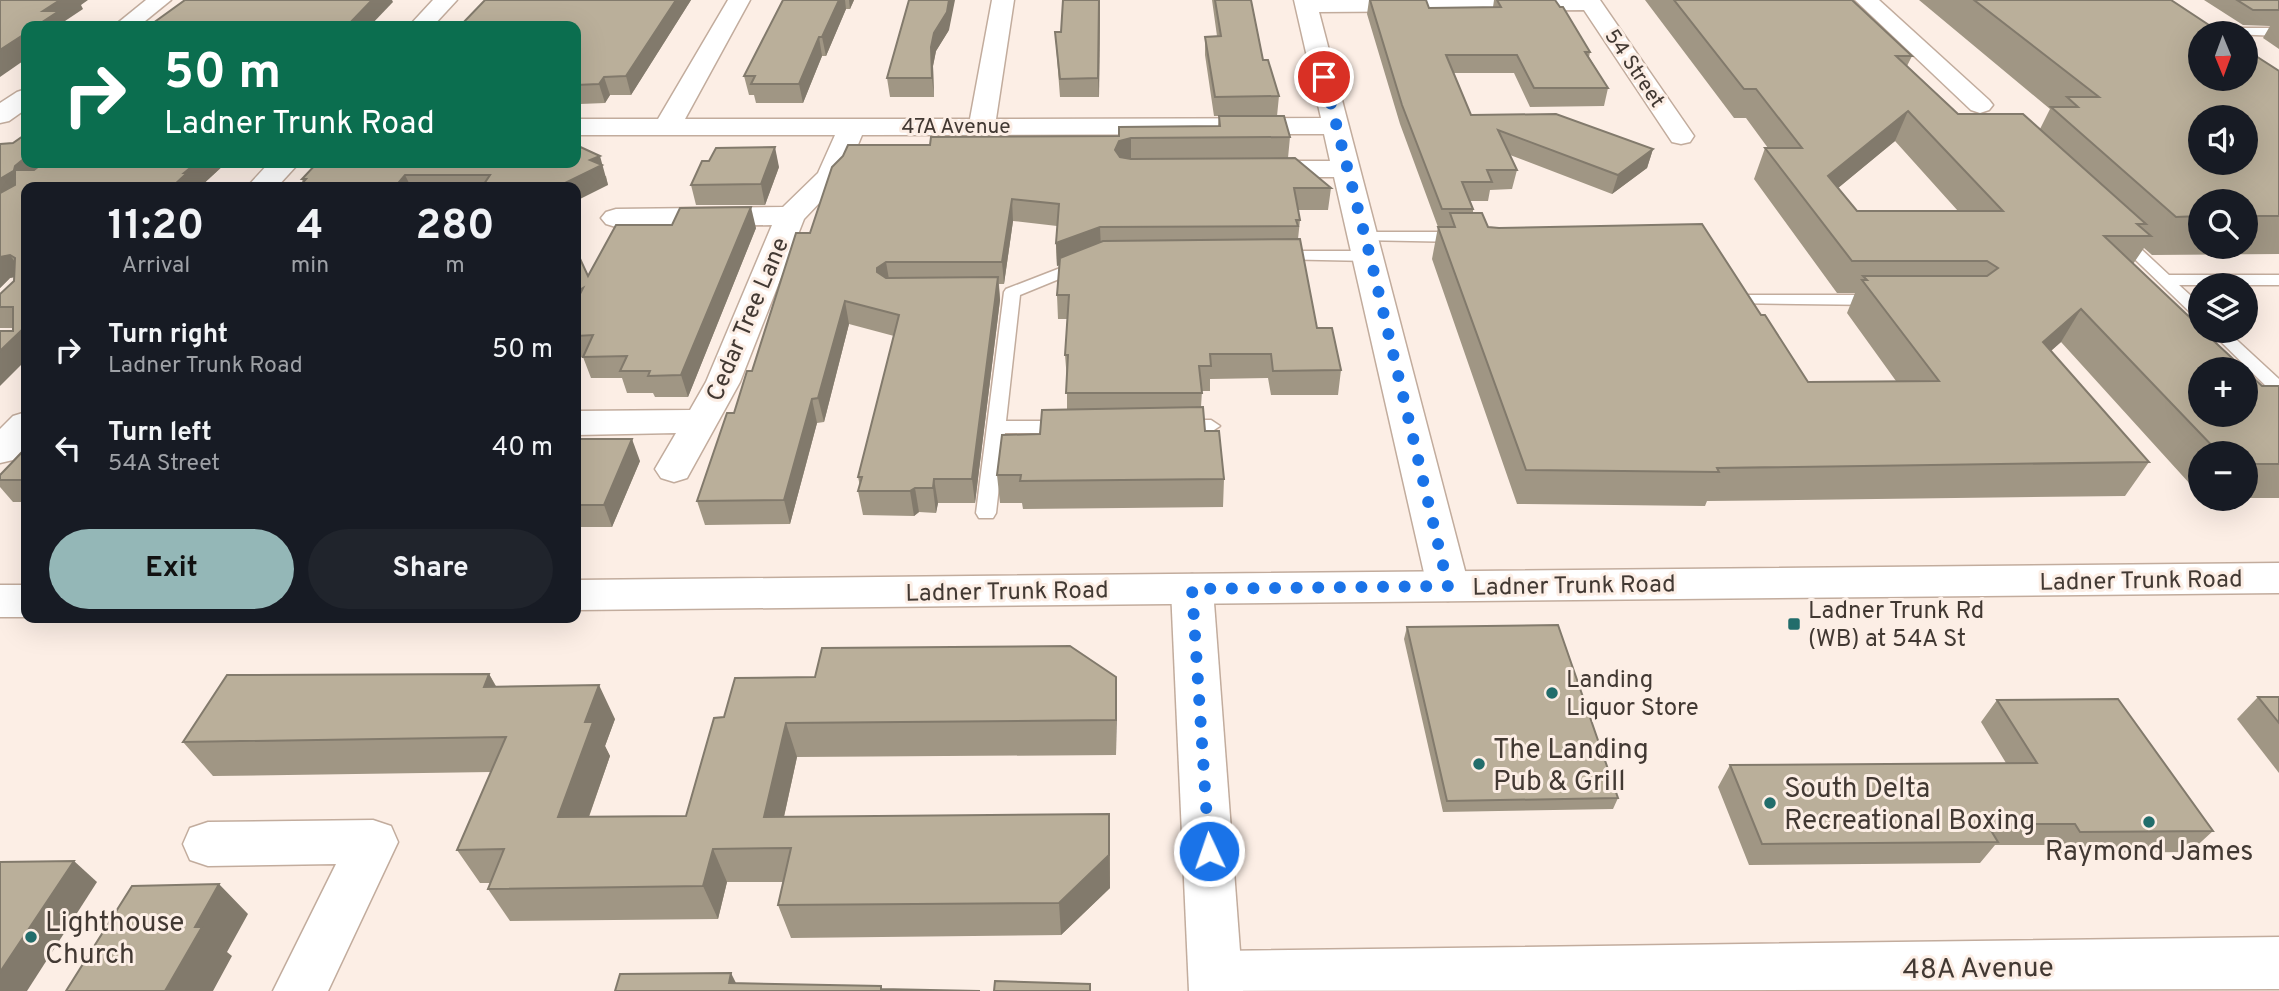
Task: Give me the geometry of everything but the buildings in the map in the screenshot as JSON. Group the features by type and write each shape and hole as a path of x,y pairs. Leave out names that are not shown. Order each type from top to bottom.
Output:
{"street":[{"path":"132,21 160,0"},
{"path":"425,21 446,0"},
{"path":"667,127 739,0"},
{"path":"982,126 1003,0"},
{"path":"1866,0 1984,110"},
{"path":"1448,586 1306,2 1590,1"},
{"name":"54 Street","path":"1590,1 1681,136"},
{"path":"0,116 21,101"},
{"path":"0,126 21,127"},
{"name":"Cedar Tree Lane","path":"674,469 723,382 791,216 831,176 852,126"},
{"name":"47A Avenue","path":"581,127 1336,126"},
{"path":"266,182 280,168"},
{"path":"1236,169 1347,169"},
{"name":"Cedar Tree Lane","path":"617,218 791,216"},
{"name":"Cedar Tree Lane","path":"581,423 703,421"},
{"path":"0,451 21,429"},
{"name":"Ladner Trunk Road","path":"581,595 2279,578"},
{"path":"1192,589 1216,984"},
{"path":"0,601 21,601"},
{"path":"208,844 373,842 300,991"},
{"name":"48A Avenue","path":"1216,984 2279,962"}],"lane":[{"path":"2258,32 2279,32"},
{"path":"2115,233 2188,302"},
{"path":"1266,256 1474,237"},
{"path":"986,513 996,427 1006,293 1101,257"},
{"path":"2164,280 2279,280"},
{"path":"1743,318 1729,295 1900,300"},
{"path":"2231,343 2279,389"},
{"path":"1157,426 1211,426"},
{"path":"996,427 1077,427"}],"place":[{"name":"Ladner Trunk Rd (WB) at 54A St","path":"1794,624"},
{"name":"Landing Liquor Store","path":"1552,693"},
{"name":"The Landing Pub & Grill","path":"1479,764"},
{"name":"South Delta Recreational Boxing","path":"1770,803"},
{"name":"Raymond James","path":"2149,822"},
{"name":"Lighthouse Church","path":"31,937"}],"route":[{"path":"1209,851 1192,589 1448,586 1370,256 1324,77"}]}
